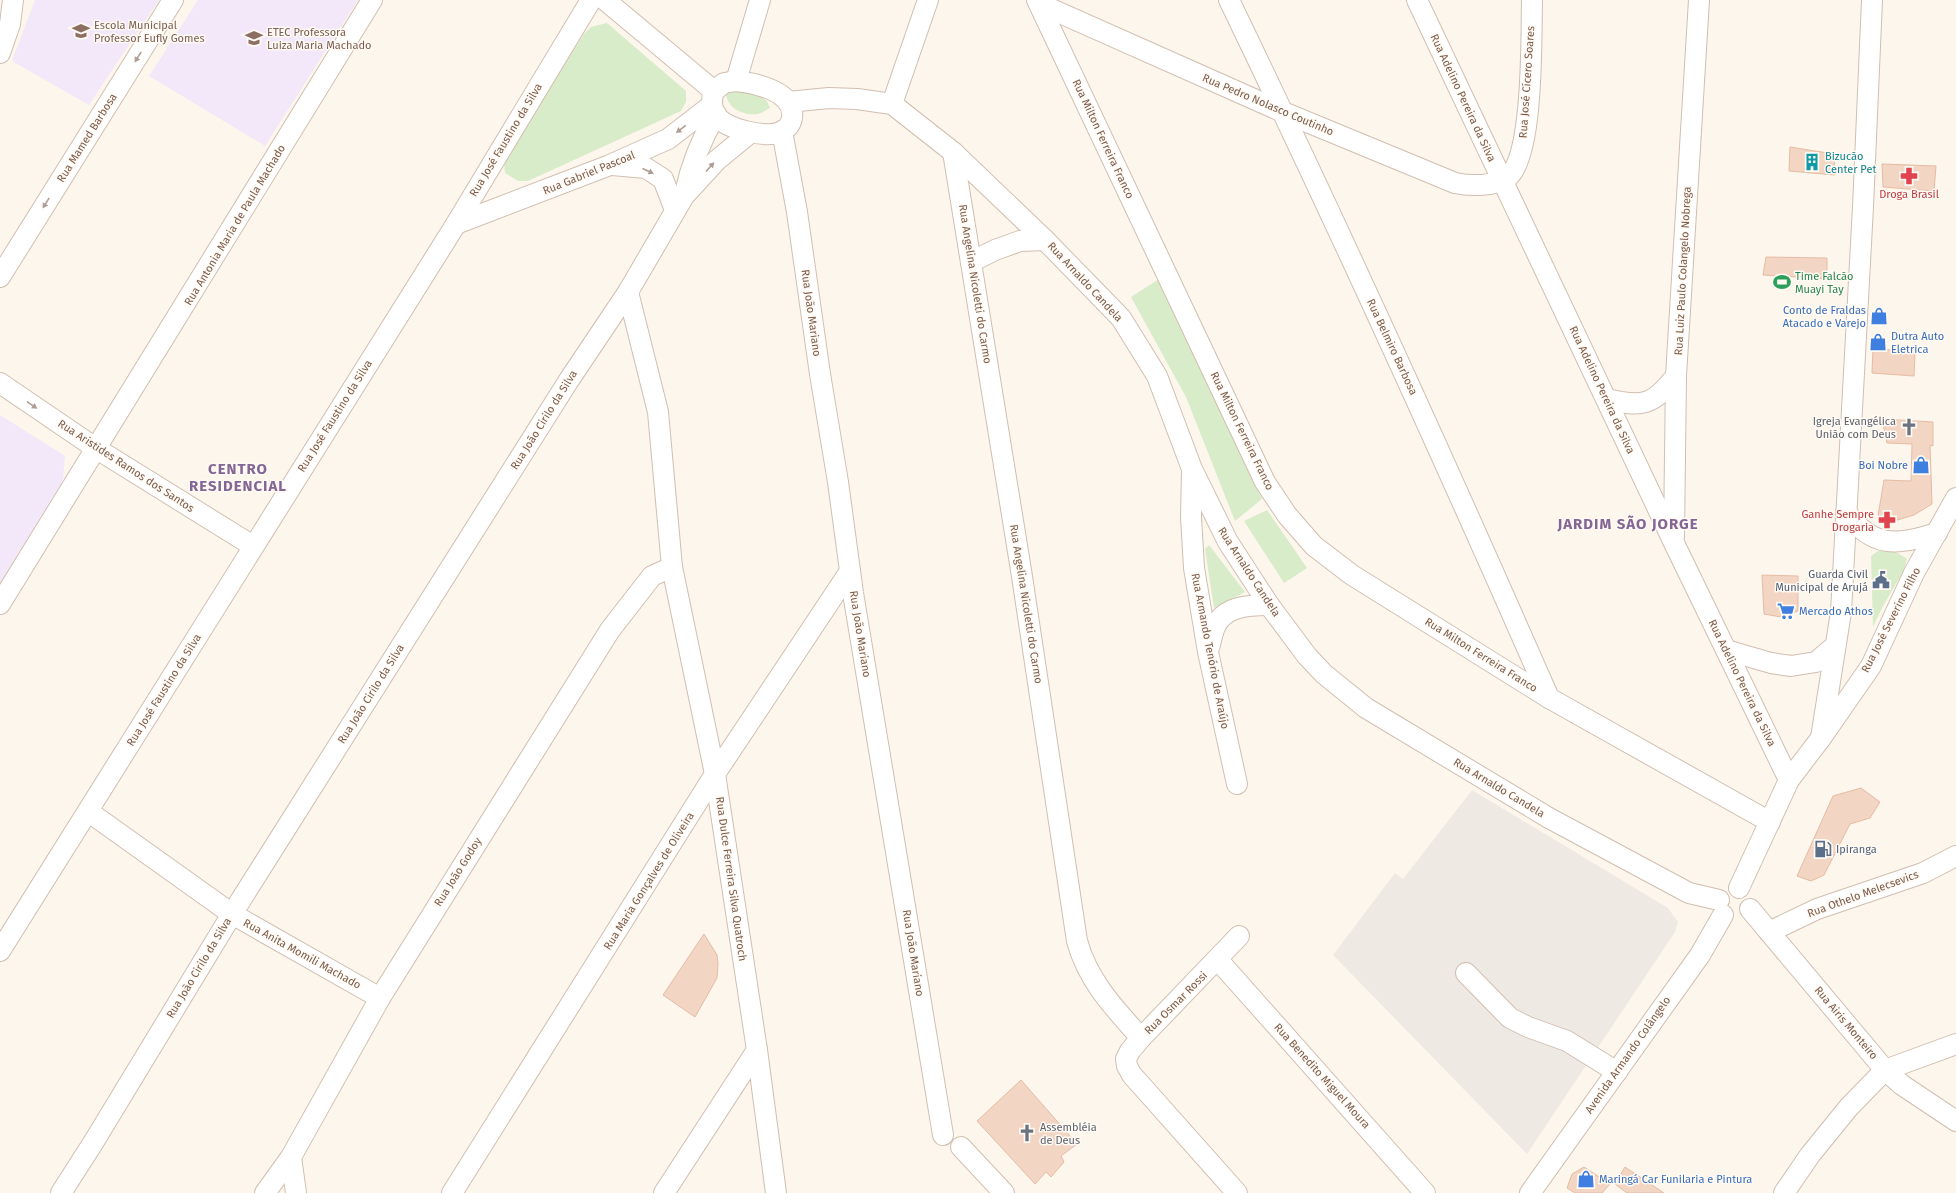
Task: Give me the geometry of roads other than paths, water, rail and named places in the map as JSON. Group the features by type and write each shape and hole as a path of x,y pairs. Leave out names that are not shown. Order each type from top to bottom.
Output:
{"street":[{"path":"0,53 10,24 13,0"},
{"name":"Rua Mamed Barbosa","path":"0,277 173,0"},
{"name":"Rua Antonia Maria de Paula Machado","path":"0,604 97,449 372,0"},
{"name":"Rua José Faustino da Silva","path":"0,951 89,812 253,546 456,224 591,0"},
{"path":"605,0 714,103 717,117 725,123 750,133 763,135 782,131 789,127 792,117 792,110 788,102 769,88 752,83 736,81 724,83 714,103"},
{"path":"736,81 760,0"},
{"path":"788,102 836,98 857,99 892,104 928,0"},
{"name":"Rua Belmiro Barbosa","path":"1229,0 1437,446 1549,698"},
{"name":"Rua Adelino Pereira da Silva","path":"1417,0 1674,543 1789,780"},
{"name":"Rua José Cícero Soares","path":"1502,181 1509,176 1517,164 1522,148 1526,118 1532,0"},
{"name":"Rua Luiz Paulo Colangelo Nobrega","path":"1674,543 1676,376 1699,0"},
{"path":"1739,888 1789,780 1821,738 1835,646 1840,612 1846,512 1863,207 1872,0"},
{"name":"Rua Pedro Nolasco Coutinho","path":"1038,2 1282,112 1454,183 1471,186 1502,181"},
{"name":"Rua Milton Ferreira Franco","path":"1038,2 1265,482 1287,515 1314,546 1352,575 1549,698 1770,822"},
{"name":"Rua Gabriel Pascoal","path":"456,224 610,165 668,139 714,103"},
{"name":"Rua João Cirilo da Silva","path":"680,203 694,156 714,103"},
{"name":"Rua Arnaldo Candela","path":"892,104 953,152 1045,240 1121,318 1145,354 1157,376 1192,469 1228,542 1269,605 1307,656 1324,674 1366,708 1549,818 1688,893 1721,908"},
{"name":"Rua João Mariano","path":"782,131 797,212 850,571 943,1135"},
{"name":"Rua João Cirilo da Silva","path":"61,1193 232,914 569,380 628,292 680,203 717,160 750,133"},
{"name":"Rua Angelina Nicoletti do Carmo","path":"953,152 1022,570 1077,942 1082,960 1090,976 1104,995 1141,1038"},
{"path":"610,165 646,168 662,179 680,203"},
{"path":"971,262 995,250 1020,241 1045,240"},
{"name":"Rua Dulce Ferreira Silva Quatroch","path":"628,292 658,412 672,567 715,774 757,1050 776,1193"},
{"path":"1607,399 1628,404 1644,403 1662,393 1676,376"},
{"name":"Rua Aristides Ramos dos Santos","path":"0,383 97,449 253,546"},
{"name":"Rua Armando Tenório de Araújo","path":"1192,469 1190,517 1194,568 1208,652 1237,784"},
{"name":"Rua José Severino Filho","path":"1821,738 1871,666 1914,573 1956,498"},
{"path":"1846,512 1856,525 1868,534 1884,540 1901,542 1937,533"},
{"name":"Rua João Godoy","path":"264,1193 291,1157 380,998 610,630 652,576 672,567"},
{"name":"Rua Maria Gonçalves de Oliveira","path":"452,1193 715,774 850,571"},
{"path":"1208,652 1215,626 1223,616 1235,608 1251,605 1269,605"},
{"path":"1726,650 1771,663 1791,666 1816,662 1835,646"},
{"name":"Rua Anita Momili Machado","path":"89,812 232,914 380,998"},
{"name":"Rua Othelo Melecsevics","path":"1769,932 1817,909 1923,873 1956,856"},
{"path":"1729,888 1739,888 1748,894 1750,909 1744,917 1739,919 1728,918 1721,908 1724,891 1729,888"},
{"name":"Avenida Armando Colângelo","path":"1530,1193 1700,955 1721,908"},
{"name":"Rua Airis Monteiro","path":"1750,909 1885,1070 1902,1085 1956,1121"},
{"name":"Rua Osmar Rossi","path":"1237,1193 1132,1075 1127,1066 1126,1059 1141,1038 1240,936"},
{"name":"Rua Benedito Miguel Moura","path":"1218,960 1425,1193"},
{"path":"1466,972 1510,1018 1528,1027 1567,1041 1617,1072"},
{"path":"1784,1193 1810,1155 1849,1107 1885,1070 1956,1044"},
{"path":"664,1193 757,1050"},
{"path":"961,1147 1004,1193"},
{"path":"291,1157 296,1193"}],"place":[{"name":"Escola Municipal Professor Eufly Gomes","path":"81,31"},
{"name":"ETEC Professora Luiza Maria Machado","path":"254,38"},
{"name":"Bizucão Center Pet","path":"1812,162"},
{"name":"Droga Brasil","path":"1909,176"},
{"name":"Time Falcão Muayi Tay","path":"1782,282"},
{"name":"Conto de Fraldas Atacado e Varejo","path":"1879,316"},
{"name":"Dutra Auto Eletrica","path":"1878,342"},
{"name":"Igreja Evangélica União com Deus","path":"1909,427"},
{"name":"Boi Nobre","path":"1921,465"},
{"name":"Ganhe Sempre Drogaria","path":"1887,520"},
{"name":"Guarda Civil Municipal de Arujá","path":"1881,580"},
{"name":"Mercado Athos","path":"1786,611"},
{"name":"Ipiranga","path":"1823,849"},
{"name":"Assembléia de Deus","path":"1027,1133"},
{"name":"Maringá Car Funilaria e Pintura","path":"1586,1179"}],"district":[{"name":"CENTRO RESIDENCIAL","path":"238,478"},
{"name":"JARDIM SÃO JORGE","path":"1628,524"}]}
